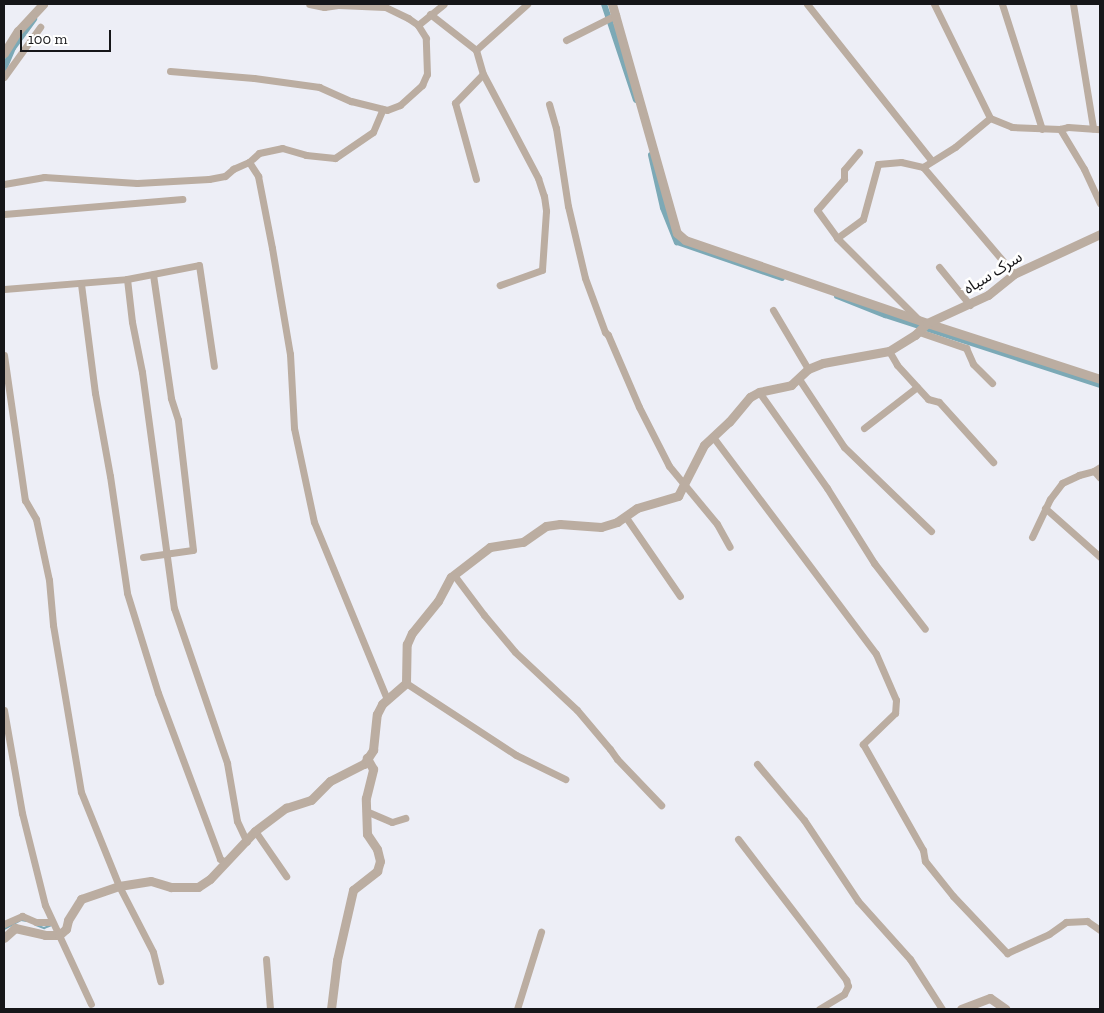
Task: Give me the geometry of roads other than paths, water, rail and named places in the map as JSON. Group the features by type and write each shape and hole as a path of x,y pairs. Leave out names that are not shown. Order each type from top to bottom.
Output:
{"street":[{"path":"4,53 18,31 43,4"},
{"path":"170,71 304,84 319,87 351,101 387,110 400,104 422,85 427,74 426,38 418,25 385,7 338,5 324,7 309,4"},
{"path":"418,25 444,4"},
{"path":"476,50 526,4"},
{"path":"612,4 612,17 677,233 685,240 922,326 1100,379"},
{"path":"808,4 931,160"},
{"path":"928,4 936,18"},
{"path":"934,4 990,118 1012,127 1042,130 1068,127 1096,129 1073,4"},
{"path":"1002,4 1042,130"},
{"path":"430,14 476,50 483,74 538,178 546,211 542,270 513,278 500,285"},
{"path":"566,40 612,17"},
{"path":"4,77 40,26"},
{"path":"476,178 455,103 483,74"},
{"path":"549,104 556,128 568,206 589,287 605,332 639,407 670,466 717,524 730,547"},
{"path":"4,184 44,177 137,183 209,180 225,176 233,169 250,162 258,153 282,148 306,155 335,158 373,132 383,109"},
{"path":"923,167 931,160 947,154 990,118"},
{"path":"1060,129 1084,169 1100,203"},
{"path":"859,152 844,170 844,179 817,210 837,238 922,326 966,348 973,364 992,383"},
{"path":"250,162 258,176 280,296 290,354 294,428 314,522 387,700"},
{"path":"837,238 863,219 878,164 901,162 923,167 1014,274"},
{"path":"4,214 182,199"},
{"name":"سرک سیاه","path":"889,351 922,326 988,295 1014,274 1100,234"},
{"path":"4,289 127,279 199,265 214,366"},
{"path":"938,267 970,305"},
{"path":"143,557 193,550 178,420 171,398 153,274"},
{"path":"127,279 132,322 142,372 174,608 227,763 237,821 247,842"},
{"path":"80,284 95,393 128,594 158,693 220,859 226,862"},
{"path":"773,310 808,370"},
{"path":"4,938 15,928 45,935 59,935 66,929 68,920 82,899 119,886 151,881 171,887 198,887 210,879 247,842 255,831 286,808 311,800 330,781 355,770 368,758 373,750 377,734 377,714 382,704 406,683 409,640 454,575 490,547 523,542 546,526 560,524 601,527 618,522 637,508 678,496 685,486 698,456 713,437 730,422 750,398 759,392 782,389 799,379 808,370 834,360 889,351 897,365 928,399 939,402 993,462"},
{"path":"4,355 25,500 36,519 49,580 53,625 81,792 119,886 153,952 160,981"},
{"path":"799,379 844,446 931,531"},
{"path":"864,428 917,387"},
{"path":"759,392 827,488 874,563 925,629"},
{"path":"713,437 876,654 896,700 895,713 863,744 923,850 925,861 952,896 1008,953 1049,934 1066,922 1087,921 1100,930"},
{"path":"1032,537 1045,508 1062,483 1097,469 1100,478"},
{"path":"1045,508 1100,557"},
{"path":"625,516 680,596"},
{"path":"454,575 484,616 515,652 577,710 610,748 617,759 661,805"},
{"path":"406,683 516,755 565,779"},
{"path":"4,710 22,813 45,905 91,1004"},
{"path":"332,1009 337,960 353,890 377,871 380,861 377,849 367,834 366,798 373,769 368,758"},
{"path":"757,764 804,820 858,901 910,959 942,1009"},
{"path":"366,811 392,822 405,818"},
{"path":"255,831 286,876"},
{"path":"738,839 846,980 848,986 844,994 819,1009"},
{"path":"4,924 22,916 36,922 52,922"},
{"path":"517,1009 541,932"},
{"path":"266,959 270,1009"},
{"path":"961,1009 990,998 1006,1009"}],"waterway":[{"path":"604,4 636,100"},
{"path":"4,69 13,48 34,19"},
{"path":"651,155 663,208 677,242 782,278"},
{"path":"837,296 885,315 1100,385"},
{"path":"4,929 21,920 27,921"},
{"path":"36,925 44,928 52,925"}]}
